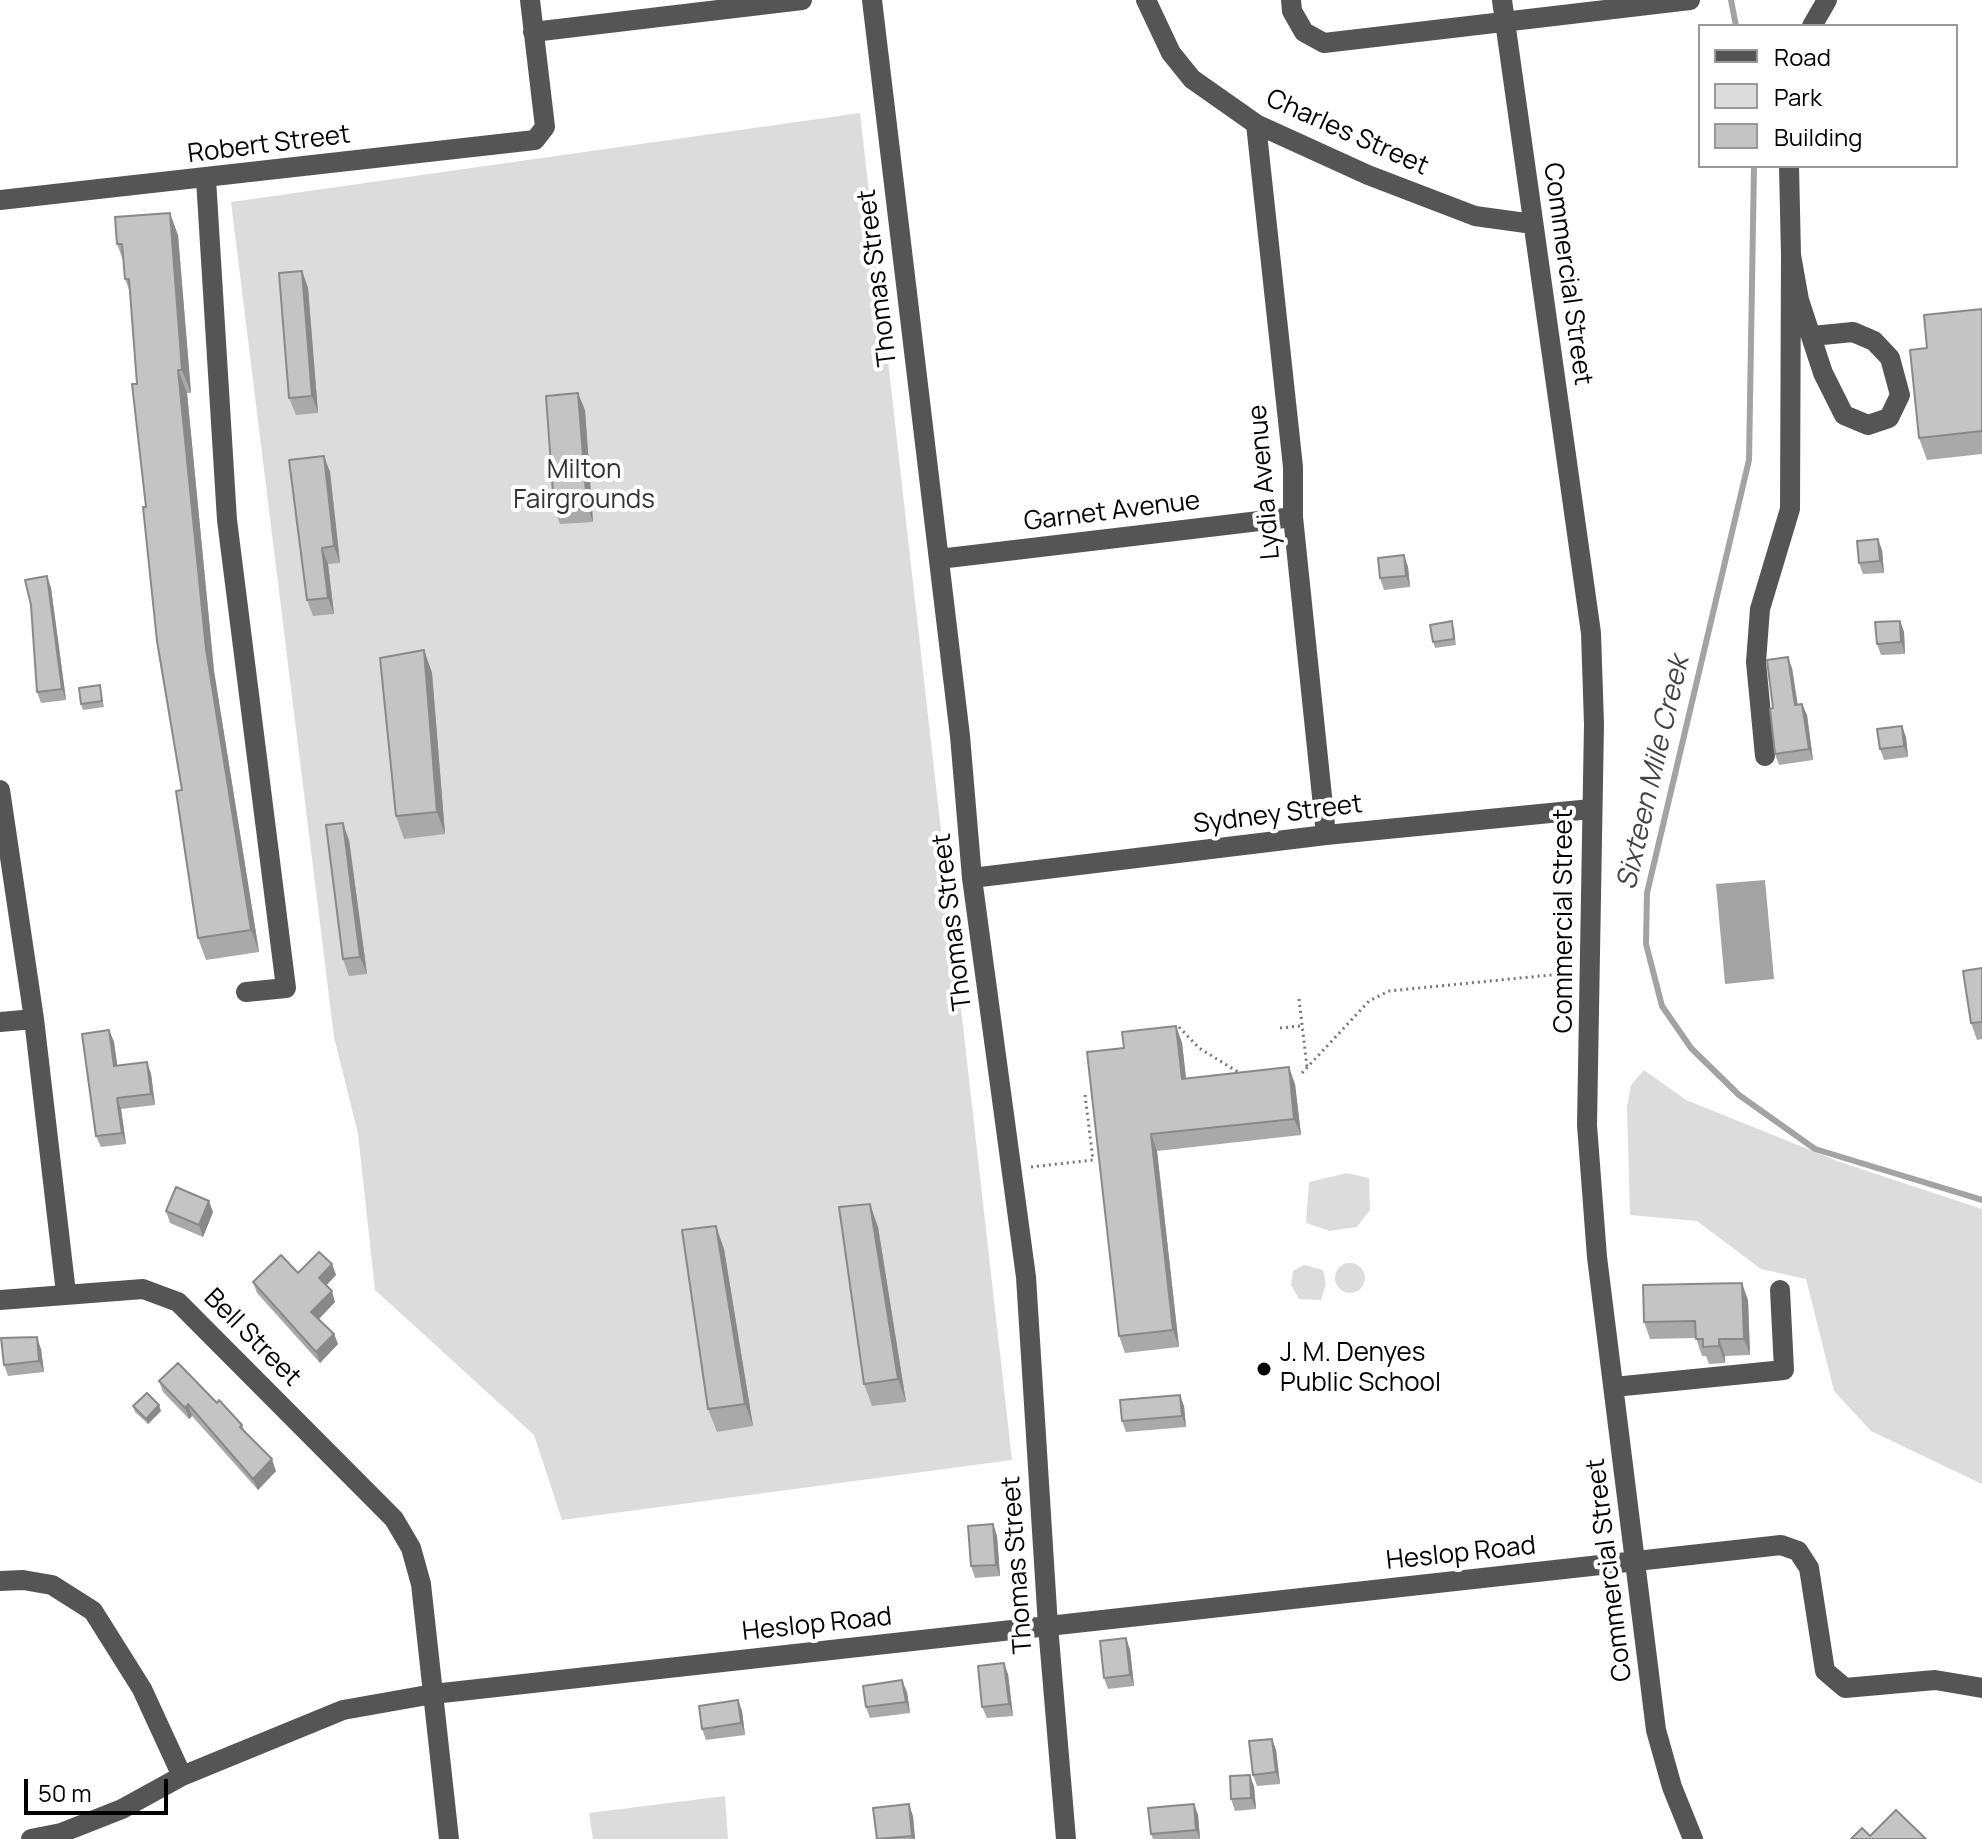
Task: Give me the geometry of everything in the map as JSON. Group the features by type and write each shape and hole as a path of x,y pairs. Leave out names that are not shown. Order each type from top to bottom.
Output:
{"street":[{"path":"530,0 533,32 802,0"},
{"name":"Thomas Street","path":"872,0 960,736 972,878 1026,1277 1048,1626 1066,1839"},
{"name":"Charles Street","path":"1146,0 1171,53 1192,79 1256,124 1368,175 1475,216 1533,224"},
{"path":"1291,0 1292,11 1304,32 1324,43 1504,10 1690,0"},
{"path":"1813,24 1827,0"},
{"name":"Commercial Street","path":"1504,10 1591,633 1594,724 1587,1125 1592,1204 1656,1730 1686,1837"},
{"name":"Robert Street","path":"0,200 535,140 542,134 545,119 533,32"},
{"name":"Lydia Avenue","path":"1256,124 1293,467 1293,517 1326,835"},
{"path":"1765,756 1756,662 1760,609 1790,509 1789,168"},
{"path":"206,179 218,317 227,520 286,988 246,992"},
{"path":"1791,255 1799,300 1823,373 1844,415 1868,425 1889,418 1900,395 1890,358 1874,341 1853,332 1812,336"},
{"name":"Garnet Avenue","path":"939,559 1293,517"},
{"path":"0,790 34,1019 66,1293"},
{"name":"Sydney Street","path":"972,878 1326,835 1591,809"},
{"path":"0,1022 34,1019"},
{"name":"Bell Street","path":"0,1300 143,1289 178,1302 394,1519 411,1548 421,1584 449,1839"},
{"path":"1614,1387 1784,1370 1780,1290"},
{"name":"Heslop Road","path":"31,1839 61,1833 122,1809 182,1776 343,1710 433,1694 1781,1545 1798,1551 1809,1568 1825,1671 1845,1688 1935,1680 1982,1688"},
{"path":"0,1581 23,1580 52,1585 93,1611 142,1689 182,1776"}],"path":[{"path":"1302,1073 1369,1001 1389,991 1591,971"},
{"path":"1299,999 1307,1068"},
{"path":"1280,1028 1302,1026"},
{"path":"1179,1027 1199,1048 1245,1076"},
{"path":"1012,1169 1093,1160 1085,1095"}],"green space":[{"name":"Milton Fairgrounds","path":"860,113 1012,1460 562,1520 534,1435 375,1290 358,1134 334,1037 231,202"},
{"path":"1644,1070 1686,1100 1840,1162 1982,1209 1982,1484 1871,1431 1834,1391 1806,1279 1761,1269 1697,1221 1630,1215 1627,1107 1631,1085"},
{"path":"1347,1173 1369,1178 1370,1210 1357,1227 1330,1231 1306,1223 1309,1182"},
{"path":"1350,1263 1356,1264 1364,1272 1364,1284 1356,1292 1350,1293 1344,1292 1336,1284 1335,1278 1336,1272 1344,1264"},
{"path":"1304,1265 1323,1270 1326,1284 1321,1300 1299,1299 1291,1285 1293,1271"},
{"path":"725,1796 728,1839 593,1839 589,1813"}],"shaded area":[{"path":"1765,880 1774,979 1725,984 1716,884"}],"building":[{"path":"170,213 182,370 178,370 206,649 251,930 198,938 176,791 182,790 157,641 132,384 137,384 129,279 125,279 122,244 117,244 115,217"},
{"path":"302,271 312,396 289,398 279,273"},
{"path":"1982,309 1982,431 1919,438 1910,350 1927,348 1924,315"},
{"path":"578,393 587,505 554,507 546,396"},
{"path":"324,456 334,546 322,548 328,598 307,600 289,460"},
{"path":"1878,539 1880,561 1859,563 1857,541"},
{"path":"1404,555 1406,576 1380,578 1378,558"},
{"path":"47,576 62,689 37,692 31,605 25,580"},
{"path":"1452,621 1454,639 1433,642 1430,625"},
{"path":"1900,621 1901,642 1877,644 1875,622"},
{"path":"424,650 437,812 396,816 380,658"},
{"path":"1788,657 1795,705 1802,704 1809,749 1775,754 1767,660"},
{"path":"100,685 102,701 81,704 79,688"},
{"path":"1902,726 1904,746 1880,749 1877,729"},
{"path":"343,823 360,957 343,959 326,825"},
{"path":"1982,968 1982,1022 1971,1023 1963,971"},
{"path":"1176,1026 1182,1079 1289,1067 1294,1119 1151,1134 1173,1330 1119,1336 1087,1052 1124,1048 1122,1032"},
{"path":"109,1030 114,1066 147,1062 151,1094 117,1098 122,1133 96,1136 82,1034"},
{"path":"176,1187 209,1201 199,1225 166,1211"},
{"path":"870,1204 898,1379 864,1384 839,1207"},
{"path":"716,1226 745,1404 708,1409 682,1230"},
{"path":"319,1252 332,1264 319,1278 332,1291 311,1312 334,1334 316,1352 253,1282 281,1255 298,1273"},
{"path":"1742,1283 1744,1339 1719,1339 1719,1346 1703,1347 1703,1339 1696,1339 1695,1321 1644,1322 1643,1285"},
{"path":"37,1337 39,1361 4,1365 1,1338"},
{"path":"178,1363 217,1403 219,1400 242,1425 240,1427 272,1459 253,1479 188,1404 185,1408 159,1381"},
{"path":"147,1393 159,1405 146,1419 133,1406"},
{"path":"1180,1395 1182,1416 1122,1421 1120,1400"},
{"path":"993,1524 996,1565 971,1566 968,1526"},
{"path":"1126,1638 1130,1675 1104,1678 1100,1641"},
{"path":"1004,1663 1009,1704 982,1707 978,1666"},
{"path":"902,1680 906,1702 866,1707 863,1686"},
{"path":"738,1700 741,1723 702,1729 699,1706"},
{"path":"1272,1739 1276,1772 1253,1775 1249,1741"},
{"path":"1250,1775 1251,1798 1231,1799 1230,1776"},
{"path":"909,1804 912,1836 877,1839 873,1808"},
{"path":"1194,1804 1196,1830 1151,1834 1148,1808"},
{"path":"1896,1810 1926,1839 1851,1839 1862,1828 1870,1836"}],"waterway":[{"name":"Sixteen Mile Creek","path":"1731,0 1736,24"},
{"name":"Sixteen Mile Creek","path":"1754,168 1749,460 1647,893 1646,944 1662,1006 1691,1048 1739,1095 1815,1149 1982,1200"}],"place":[{"name":"J. M. Denyes Public School","path":"1264,1369"}]}
